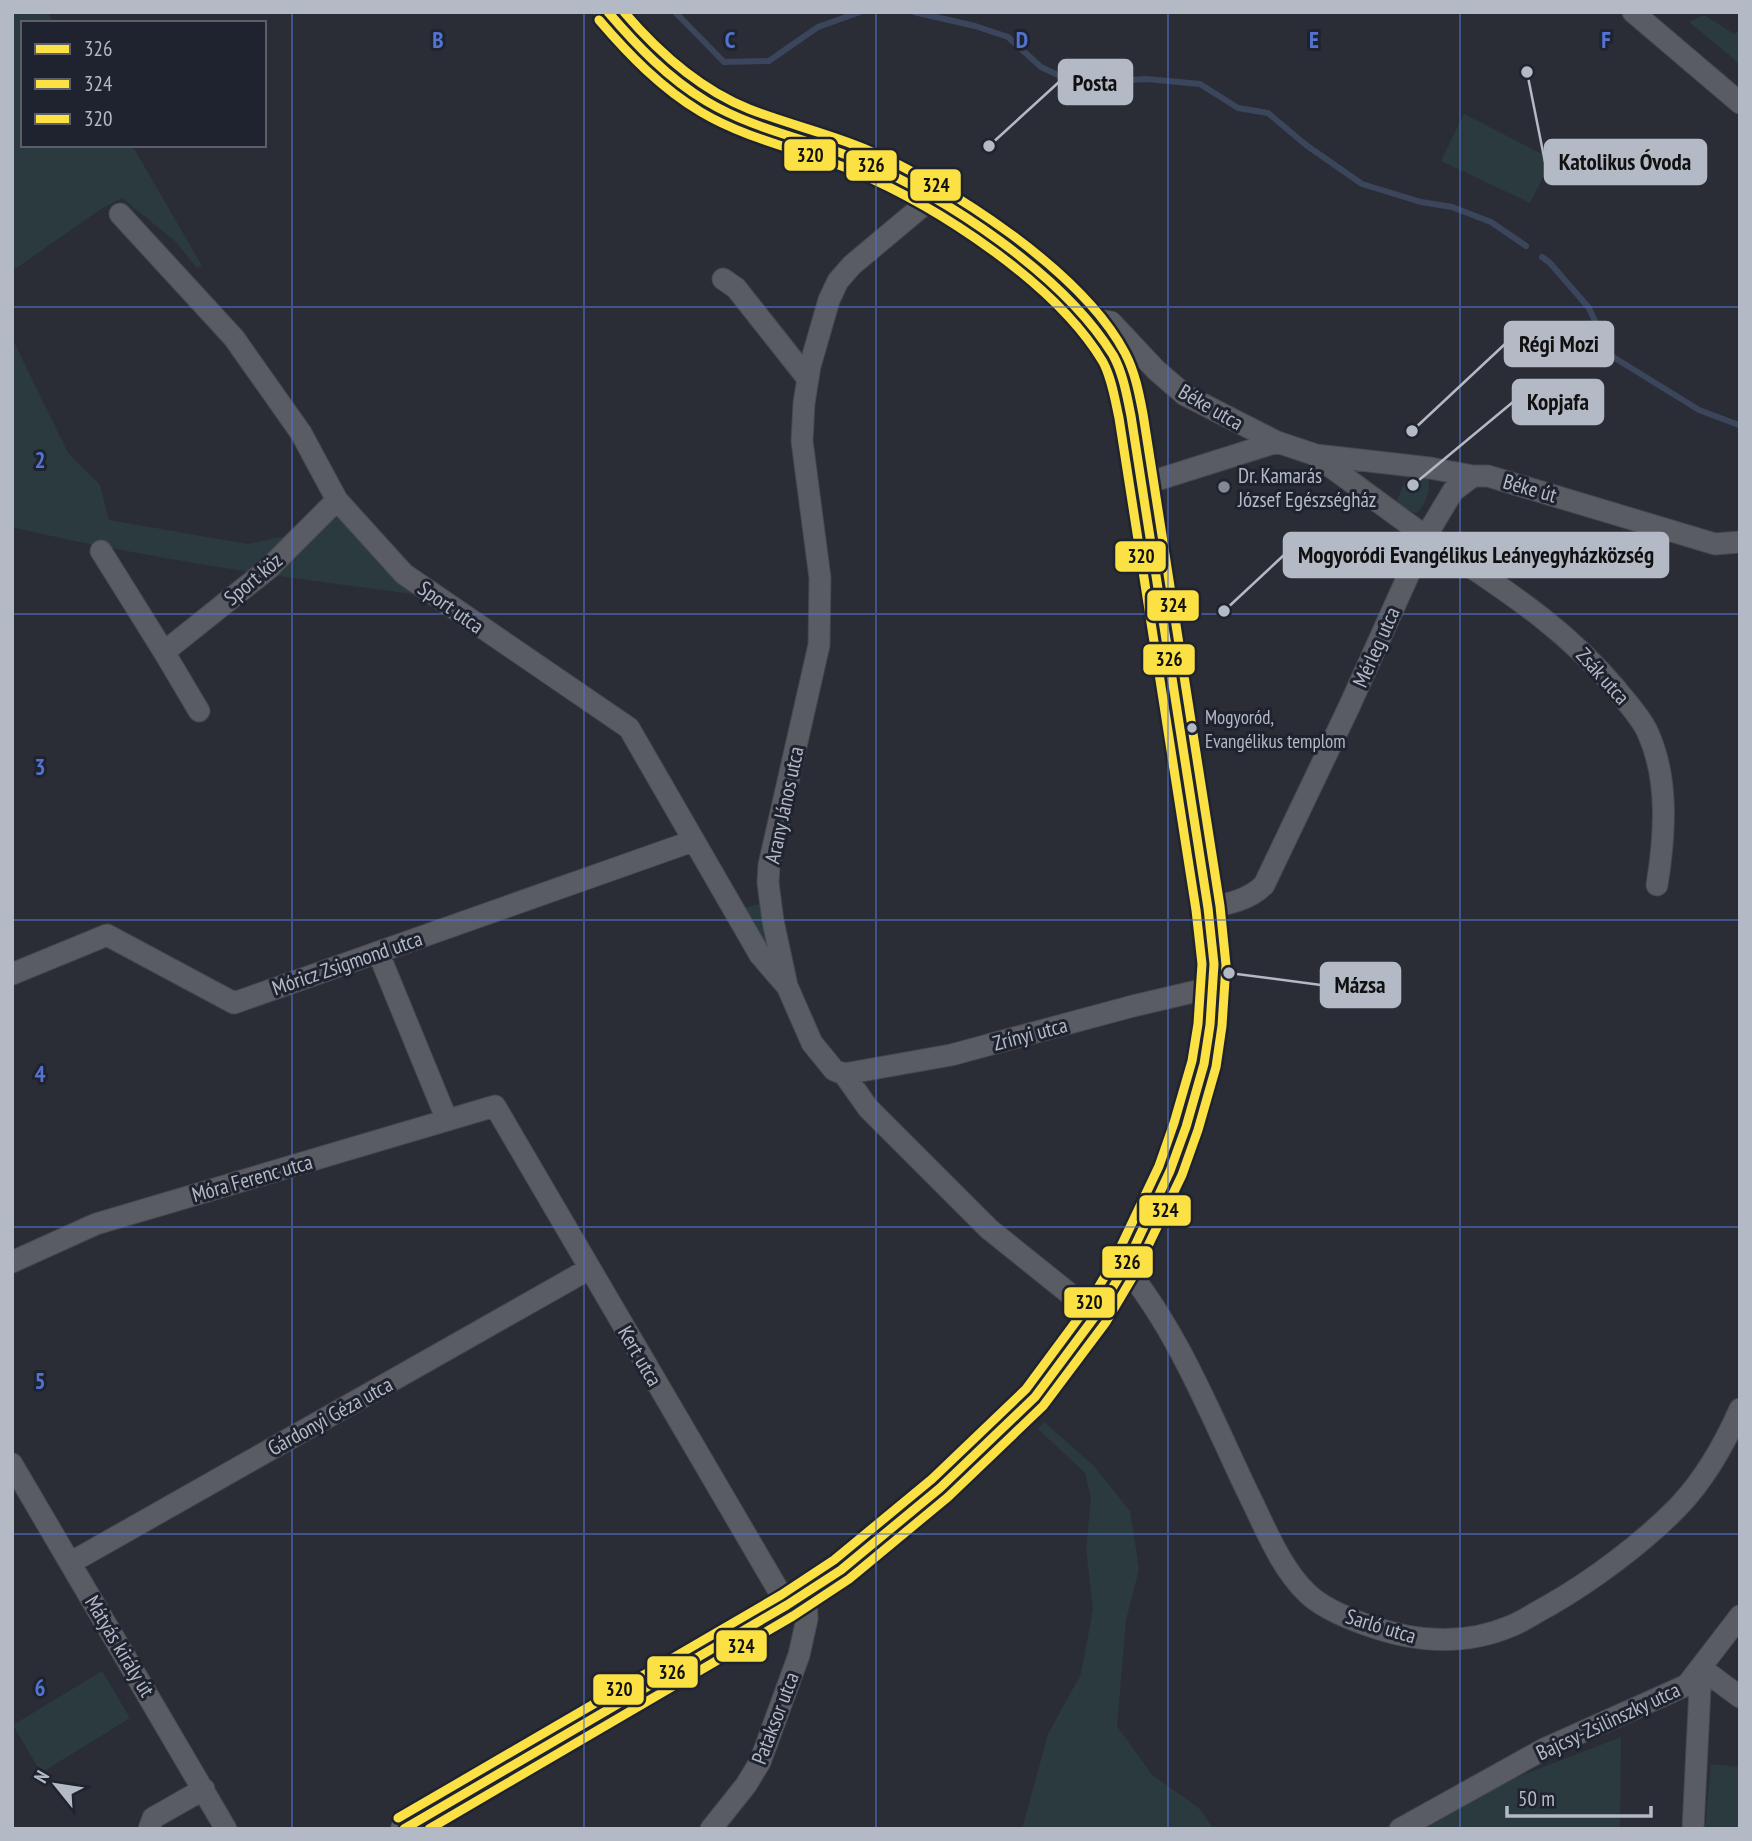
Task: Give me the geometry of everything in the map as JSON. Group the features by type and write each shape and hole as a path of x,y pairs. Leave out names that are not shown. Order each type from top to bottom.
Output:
{"main road":[{"path":"404,1829 796,1600 870,1547 978,1453 1035,1397 1096,1315 1125,1267 1170,1171 1204,1064 1214,987 1208,908 1131,416 1120,372 1113,356 1085,318 1061,292 1012,253 932,198 859,160 748,122 706,101 640,49 608,12"}],"street":[{"path":"1633,12 1740,103"},
{"name":"Arany János utca","path":"932,198 852,265 838,281 829,300 808,379 802,441 820,578 819,645 806,712 772,847 768,883 773,921 787,986 812,1043 834,1070 844,1074 868,1108 989,1229 1096,1315"},
{"name":"Sport utca","path":"120,214 234,338 301,433 337,500 404,574 629,728 760,955 787,986"},
{"path":"723,279 736,288 808,379"},
{"name":"Béke utca","path":"1085,318 1111,322 1156,370 1185,395 1277,442"},
{"path":"1141,485 1277,442"},
{"name":"Béke út","path":"1277,442 1316,455 1489,476 1715,544 1740,542"},
{"name":"Béke út","path":"1316,455 1426,536"},
{"name":"Mérleg utca","path":"1208,908 1241,900 1264,886 1426,536 1453,491 1473,476"},
{"name":"Sport köz","path":"164,652 268,569 337,500"},
{"name":"Zsák utca","path":"1426,536 1533,609 1552,625 1585,654 1636,714 1653,747 1661,786 1663,833 1657,885"},
{"path":"101,551 199,711"},
{"name":"Móricz Zsigmond utca","path":"12,974 107,935 234,1003 693,841"},
{"path":"378,952 447,1120"},
{"name":"Zrínyi utca","path":"844,1074 951,1055 1132,1006 1214,987"},
{"name":"Móra Ferenc utca","path":"12,1262 96,1224 495,1106"},
{"name":"Kert utca","path":"495,1106 589,1269 796,1600"},
{"name":"Sarló utca","path":"1125,1267 1147,1293 1190,1373 1272,1542 1291,1573 1308,1594 1327,1607 1351,1620 1386,1632 1419,1639 1460,1639 1484,1634 1512,1626 1572,1592 1614,1562 1678,1507 1709,1467 1740,1409"},
{"name":"Gárdonyi Géza utca","path":"70,1563 589,1269"},
{"name":"Mátyás király út","path":"12,1464 226,1829"},
{"name":"Pataksor utca","path":"711,1829 746,1786 760,1762 799,1655 807,1619 796,1600"},
{"name":"Bajcsy-Zsilinszky utca","path":"1400,1829 1544,1749 1687,1685 1740,1616"},
{"path":"1693,1829 1701,1668"},
{"name":"Bajcsy-Zsilinszky utca","path":"1701,1668 1740,1696"},
{"path":"149,1829 153,1818 204,1789"}],"shaded area":[{"path":"12,12 47,12 54,21 21,21 21,147 133,147 202,266 197,268 175,241 122,198 101,209 12,271"},
{"path":"1704,15 1734,34 1740,29 1740,64 1689,22"},
{"path":"1464,114 1552,159 1530,203 1441,161"},
{"path":"12,338 68,453 100,485 109,520 248,544 285,536 325,499 417,589 413,594 262,574 111,548 12,527"},
{"path":"1409,473 1428,478 1429,482 1427,497 1417,513 1396,502"},
{"path":"764,903 778,970 739,909"},
{"path":"1044,1422 1093,1465 1130,1511 1139,1569 1126,1620 1117,1726 1152,1775 1198,1807 1214,1829 1022,1829 1048,1734 1081,1674 1093,1609 1086,1550 1091,1498 1085,1473 1038,1429"},
{"path":"102,1671 130,1718 41,1773 13,1725"},
{"path":"1621,1737 1620,1829 1392,1829 1450,1803"},
{"path":"1711,1764 1740,1767 1740,1829 1705,1829"}],"waterway":[{"path":"675,12 724,62 769,61 818,27 860,12"},
{"path":"914,12 975,26 1008,37 1041,67 1075,83 1146,79 1200,84 1238,108 1268,113 1306,145 1362,184 1421,202 1452,207 1491,222 1526,246"},
{"path":"1542,257 1589,308 1610,355 1699,410 1739,425"}],"transit line":[{"name":"326","path":"404,1829 787,1605 841,1570 940,1488 1035,1397 1096,1315 1125,1267 1170,1171 1186,1127 1204,1064 1210,1025 1214,964 1208,908 1131,416 1122,377 1113,355 1091,325 1064,296 1034,267 1000,241 893,176 859,160 762,127 706,101 654,61 608,12"},
{"name":"324","path":"429,1829 793,1616 849,1579 948,1497 1043,1406 1106,1322 1135,1273 1182,1175 1216,1067 1222,1026 1226,965 1220,906 1143,414 1134,375 1125,353 1105,322 1078,292 1046,262 973,208 899,165 865,149 749,109 713,91 651,42 624,12"},
{"name":"320","path":"398,1818 781,1595 834,1560 932,1479 1026,1389 1086,1308 1114,1261 1159,1166 1192,1061 1198,1024 1202,964 1196,910 1119,418 1111,382 1103,362 1056,304 1025,276 957,226 921,204 854,171 738,130 701,112 646,70 599,20"}],"place":[{"name":"Katolikus Óvoda","path":"1527,72"},
{"name":"Posta","path":"989,146"},
{"name":"Régi Mozi","path":"1412,431"},
{"name":"Kopjafa","path":"1413,485"},
{"name":"Dr. Kamarás József Egészségház","path":"1224,487"},
{"name":"Mogyoródi Evangélikus Leányegyházközség","path":"1224,611"},
{"name":"Mogyoród, Evangélikus templom","path":"1192,728"},
{"name":"Mázsa","path":"1229,973"}]}
